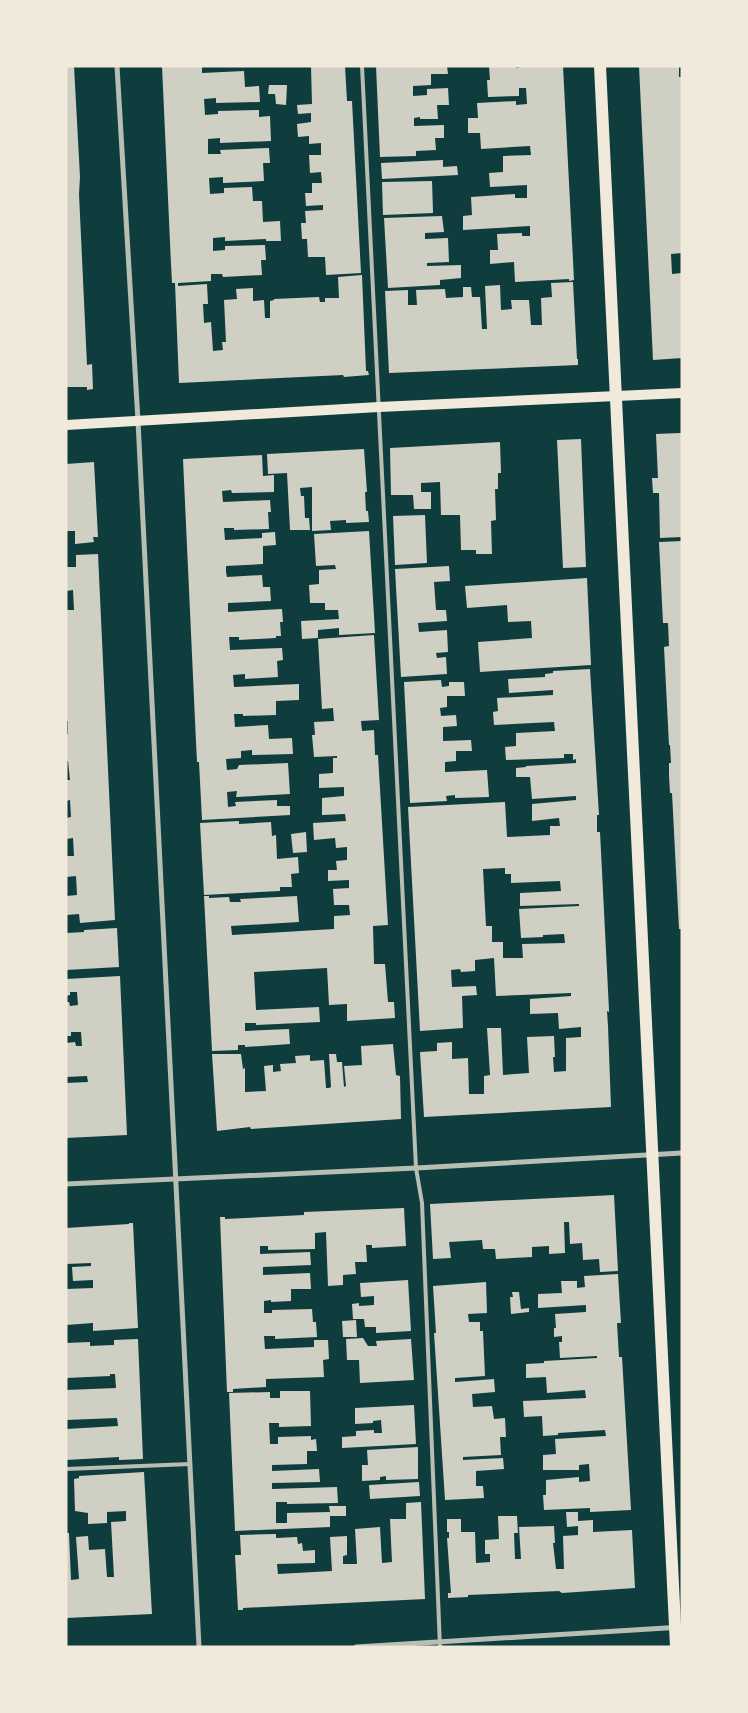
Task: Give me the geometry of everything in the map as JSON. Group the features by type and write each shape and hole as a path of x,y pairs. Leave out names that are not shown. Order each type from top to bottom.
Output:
{"main road":[{"path":"600,66 678,1628 676,1647"},
{"path":"66,424 682,393"}],"street":[{"path":"117,66 138,421 199,1647"},
{"path":"66,1184 416,1168 682,1152"},
{"path":"356,1647 440,1644 678,1628"}],"lane":[{"path":"362,66 416,1168 422,1203 440,1644"},
{"path":"66,1469 190,1464"}],"building":[{"path":"66,66 74,66 87,365 92,364 93,389 87,390 87,387 66,387"},
{"path":"162,66 202,66 202,73 244,71 245,87 259,86 260,102 216,103 216,98 204,99 205,115 218,114 218,111 259,110 259,117 270,116 271,141 220,143 220,138 208,139 208,154 221,154 220,150 269,148 270,163 263,163 264,181 223,183 223,177 209,178 210,194 224,193 224,188 252,187 253,201 262,201 263,222 280,221 281,241 266,241 266,239 225,241 225,237 213,238 213,251 225,250 225,246 265,245 266,260 261,260 262,275 223,277 222,274 211,274 211,281 178,283 178,286 207,284 208,304 203,304 204,323 211,322 213,351 223,350 222,342 226,342 224,300 237,299 236,289 253,288 253,301 264,300 265,318 270,318 270,301 274,299 319,297 320,302 325,302 325,298 339,298 338,277 362,275 366,371 368,371 369,375 179,383 175,283 172,283"},
{"path":"311,66 345,66 347,101 352,101 361,273 326,275 325,257 308,257 307,239 302,239 301,223 306,223 305,211 323,210 323,205 306,206 305,193 312,193 312,183 322,183 321,172 310,173 309,155 321,155 321,143 309,144 309,136 298,137 297,124 311,122 311,113 298,114 297,105 312,104"},
{"path":"376,66 447,66 448,74 431,74 431,85 413,86 413,96 427,95 427,89 448,88 449,105 437,105 438,119 414,118 414,126 444,125 444,138 435,138 436,150 416,151 416,156 380,157"},
{"path":"489,66 516,66 516,68 525,66 563,66 574,280 515,282 514,262 490,264 490,250 498,250 497,234 522,233 522,236 530,236 530,226 463,230 463,216 472,215 471,197 515,194 515,198 527,198 527,185 490,187 489,173 503,172 503,156 531,155 530,146 481,149 480,133 468,133 468,118 478,118 477,103 516,101 516,105 527,104 526,88 519,88 519,96 488,97 487,80 490,80"},
{"path":"639,66 679,66 679,77 682,77 682,253 671,254 672,274 682,273 682,358 653,360"},
{"path":"269,85 287,85 286,105 276,104 275,94 268,94"},
{"path":"443,160 443,167 457,166 458,175 382,179 381,163"},
{"path":"432,181 433,213 383,215 382,182"},
{"path":"442,216 444,232 425,233 425,239 448,238 449,262 427,263 427,266 461,265 461,278 440,280 440,285 388,288 384,218"},
{"path":"573,282 578,365 389,373 385,291 408,290 408,305 417,305 416,290 445,289 446,298 463,297 463,287 471,287 472,297 480,297 482,329 487,329 485,286 500,285 501,310 512,309 511,300 529,300 531,325 542,325 541,298 552,297 551,283"},
{"path":"682,433 682,537 660,538 659,493 653,493 652,478 658,478 656,434"},
{"path":"581,439 586,567 563,568 557,440"},
{"path":"500,442 501,473 498,473 498,489 495,489 496,520 491,521 492,554 476,554 476,550 461,550 460,515 441,515 440,482 421,483 421,492 431,492 431,509 414,509 413,495 391,495 390,448"},
{"path":"364,449 367,492 365,492 366,511 368,511 369,522 346,523 346,520 330,521 331,530 312,531 312,487 300,488 301,496 304,496 305,518 309,518 310,530 290,530 287,473 268,474 267,454"},
{"path":"262,455 263,476 274,475 274,492 232,493 231,490 222,491 223,502 270,500 271,512 268,512 269,529 234,530 234,528 224,528 225,540 262,538 262,533 275,532 276,545 263,546 263,564 226,566 226,572 227,577 262,575 263,587 270,587 271,601 228,603 228,612 282,609 283,622 280,622 281,636 276,636 276,638 239,640 239,637 229,637 230,650 282,648 283,660 277,661 278,677 245,679 245,674 233,675 234,687 299,684 299,700 276,701 276,715 243,716 243,714 234,714 235,727 268,725 269,739 292,738 293,754 252,755 252,750 241,751 241,758 226,759 227,770 237,769 239,765 288,763 290,794 236,797 237,791 227,792 228,807 236,806 235,802 277,800 277,806 290,806 290,815 202,820 199,762 197,762 183,459"},
{"path":"94,462 98,537 93,537 94,542 75,544 75,531 66,531 66,464"},
{"path":"425,515 427,563 395,565 393,516"},
{"path":"369,531 375,633 339,635 339,628 318,630 318,638 302,639 301,621 339,619 338,610 325,610 325,603 310,603 309,585 319,584 319,570 336,569 335,565 316,566 314,534"},
{"path":"682,541 682,929 679,929 672,793 670,793 669,775 669,763 671,763 664,647 669,646 668,623 663,623 659,542"},
{"path":"98,554 115,920 80,923 79,914 66,915 66,896 77,895 76,876 66,877 66,856 74,856 73,838 66,839 66,818 71,817 70,800 66,801 66,780 70,780 68,761 66,761 68,721 66,721 66,610 74,610 73,590 66,591 66,567 76,567 76,555"},
{"path":"449,566 450,581 434,582 436,610 446,610 447,621 418,623 419,632 447,630 448,652 436,653 437,658 446,657 447,674 401,677 395,569"},
{"path":"587,578 591,665 480,672 478,642 532,638 531,621 508,622 507,605 467,608 465,586"},
{"path":"374,635 379,720 361,721 362,731 374,730 375,755 378,755 388,925 373,926 374,964 385,964 388,1002 394,1002 395,1018 347,1021 347,1004 329,1005 327,968 254,972 256,1010 319,1007 320,1022 256,1025 256,1023 245,1023 245,1031 289,1029 290,1044 245,1047 245,1045 238,1045 238,1050 212,1051 204,896 209,896 209,898 229,897 230,902 241,902 240,899 297,896 299,922 231,926 232,935 334,929 334,916 350,915 349,905 334,905 333,889 349,888 349,880 328,881 328,870 337,870 336,861 347,860 347,847 336,848 335,838 314,840 313,823 346,821 345,814 322,815 322,798 344,796 344,787 319,788 319,774 333,773 333,758 337,758 337,756 314,757 312,735 315,735 314,722 334,721 333,708 322,709 318,639"},
{"path":"590,669 599,815 597,815 597,832 600,832 609,1010 609,1012 607,1011 611,1107 424,1117 420,1052 437,1051 437,1043 452,1042 452,1059 468,1058 469,1094 484,1094 484,1076 490,1075 487,1028 501,1028 503,1075 529,1073 527,1037 554,1036 554,1072 566,1071 566,1038 581,1037 581,1027 559,1029 558,1013 530,1014 530,999 571,996 571,993 496,996 494,958 475,960 475,971 461,972 460,969 451,970 452,987 476,986 477,995 462,996 463,1028 420,1031 408,807 505,802 507,837 550,835 550,826 560,826 559,818 532,821 532,804 576,800 576,796 532,799 530,777 516,777 516,768 576,763 576,759 573,760 573,754 564,754 564,758 506,760 505,747 516,746 516,733 555,731 554,722 494,725 493,712 498,711 497,698 553,695 553,690 509,693 508,679 545,677 545,674 553,673 553,671","holes":["505,868 505,874 511,874 511,883 560,881 561,891 520,893 520,906 579,904 579,906 519,909 521,938 564,934 565,943 522,944 523,958 503,958 503,942 492,942 492,926 486,926 483,869"]},
{"path":"441,680 442,687 449,686 449,682 464,682 465,696 447,696 447,707 440,708 441,716 456,715 457,726 443,727 443,741 471,740 472,751 456,751 456,761 445,762 445,772 487,770 489,797 455,798 455,795 446,796 447,801 410,803 404,682"},
{"path":"239,821 239,824 271,822 272,836 276,835 277,859 298,857 299,873 291,874 292,887 280,887 280,891 204,895 200,823"},
{"path":"306,832 307,852 293,853 291,834"},
{"path":"117,928 119,967 66,970 66,933"},
{"path":"120,976 127,1135 66,1138 66,1083 88,1082 87,1076 66,1077 66,1043 75,1042 76,1046 82,1046 81,1032 71,1032 71,1036 66,1036 66,1002 69,1002 70,1006 78,1005 77,992 70,992 70,995 66,996 66,979"},
{"path":"393,1044 396,1075 400,1076 401,1119 251,1129 250,1127 217,1131 212,1054 241,1054 243,1069 245,1068 245,1092 266,1091 264,1066 273,1065 273,1072 281,1071 280,1064 296,1063 295,1056 310,1055 310,1061 324,1060 326,1088 329,1088 331,1087 329,1054 336,1054 337,1062 342,1062 344,1087 346,1086 344,1066 362,1065 361,1046"},
{"path":"614,1195 618,1271 600,1272 599,1259 583,1260 582,1243 570,1244 569,1222 564,1222 565,1253 549,1254 549,1246 532,1247 532,1257 496,1259 495,1249 483,1249 482,1240 449,1242 451,1258 433,1259 430,1204"},
{"path":"404,1208 406,1246 372,1248 372,1245 366,1245 367,1262 355,1262 356,1274 343,1275 343,1285 328,1286 326,1232 315,1233 315,1249 268,1250 268,1246 260,1246 260,1254 310,1252 311,1265 263,1267 263,1275 310,1273 311,1289 291,1289 291,1301 264,1301 264,1313 272,1313 272,1310 312,1309 313,1322 316,1322 317,1337 275,1339 275,1336 264,1336 265,1349 314,1347 314,1340 328,1340 329,1359 323,1360 324,1377 266,1379 266,1387 233,1389 233,1392 227,1392 220,1217 225,1217 225,1219 304,1215 304,1212"},
{"path":"133,1223 138,1328 93,1331 93,1323 66,1325 66,1289 93,1288 93,1280 73,1281 72,1267 91,1266 91,1263 66,1264 66,1228"},
{"path":"618,1274 621,1323 617,1323 619,1357 622,1357 631,1510 590,1512 590,1508 544,1510 543,1495 546,1495 546,1480 579,1477 579,1482 590,1481 589,1464 579,1465 579,1470 543,1470 543,1455 556,1454 555,1439 606,1436 605,1430 558,1433 558,1435 543,1436 542,1416 524,1417 523,1401 586,1398 585,1390 547,1393 546,1377 526,1378 526,1364 597,1358 597,1356 560,1358 559,1342 562,1342 562,1336 554,1337 554,1328 556,1328 555,1314 586,1312 586,1305 538,1308 538,1294 562,1293 561,1281 577,1281 577,1288 585,1287 584,1276"},
{"path":"408,1280 411,1331 376,1333 376,1327 365,1327 364,1319 353,1319 352,1304 359,1303 359,1306 374,1305 374,1296 361,1297 360,1283"},
{"path":"486,1282 487,1313 468,1314 469,1322 480,1322 480,1331 483,1331 485,1376 455,1378 455,1382 494,1379 495,1392 472,1394 473,1407 492,1406 494,1419 505,1418 506,1437 500,1437 501,1455 463,1457 463,1460 503,1458 504,1469 476,1471 476,1486 483,1486 484,1498 445,1500 434,1333 436,1333 433,1286"},
{"path":"512,1292 519,1292 521,1309 529,1308 529,1312 511,1314 510,1297 513,1297"},
{"path":"356,1320 357,1337 343,1337 342,1321"},
{"path":"363,1338 368,1346 377,1346 376,1341 411,1339 414,1380 360,1383 359,1360 347,1360 346,1339"},
{"path":"138,1339 143,1459 119,1460 119,1457 66,1460 66,1429 118,1426 117,1418 66,1420 66,1390 116,1388 115,1374 110,1374 110,1376 66,1378 66,1343 90,1342 90,1346 114,1345 114,1340"},
{"path":"280,1391 310,1391 311,1426 279,1427 279,1423 269,1423 270,1444 278,1444 278,1437 311,1436 311,1440 316,1439 317,1451 307,1451 307,1464 272,1465 272,1471 319,1469 320,1482 272,1483 272,1489 337,1487 338,1503 287,1504 287,1502 276,1502 276,1523 287,1523 287,1513 330,1512 329,1506 346,1506 346,1516 330,1516 330,1527 235,1531 229,1393 270,1392 270,1398 280,1398"},
{"path":"414,1405 416,1444 342,1448 342,1437 356,1436 356,1431 374,1430 374,1433 382,1433 381,1420 373,1421 373,1423 355,1424 355,1408"},
{"path":"418,1447 418,1479 386,1480 386,1476 380,1477 380,1480 362,1481 362,1465 368,1465 367,1450"},
{"path":"144,1472 152,1614 66,1618 66,1533 69,1533 71,1580 79,1579 76,1537 88,1536 89,1550 105,1549 107,1577 114,1577 111,1522 126,1521 126,1511 107,1512 107,1523 88,1524 88,1513 75,1511 74,1479 79,1478 79,1476"},
{"path":"419,1482 420,1496 370,1499 369,1485"},
{"path":"421,1502 425,1599 243,1608 243,1610 238,1610 235,1555 241,1555 240,1535 276,1534 276,1538 297,1537 298,1544 302,1543 303,1551 315,1550 315,1563 277,1564 278,1574 332,1571 330,1537 347,1536 347,1555 343,1556 343,1564 357,1564 355,1529 380,1527 382,1563 392,1562 390,1519 406,1519 406,1503"},
{"path":"566,1512 578,1512 578,1521 593,1520 593,1532 632,1530 635,1588 562,1593 559,1591 468,1595 468,1597 448,1598 448,1593 451,1593 447,1519 461,1519 461,1532 475,1532 476,1563 490,1562 490,1554 485,1554 485,1540 499,1539 498,1516 517,1516 518,1533 514,1533 515,1559 521,1559 519,1527 554,1526 555,1543 553,1543 556,1569 564,1569 563,1536 578,1535 578,1526 567,1527"}]}
